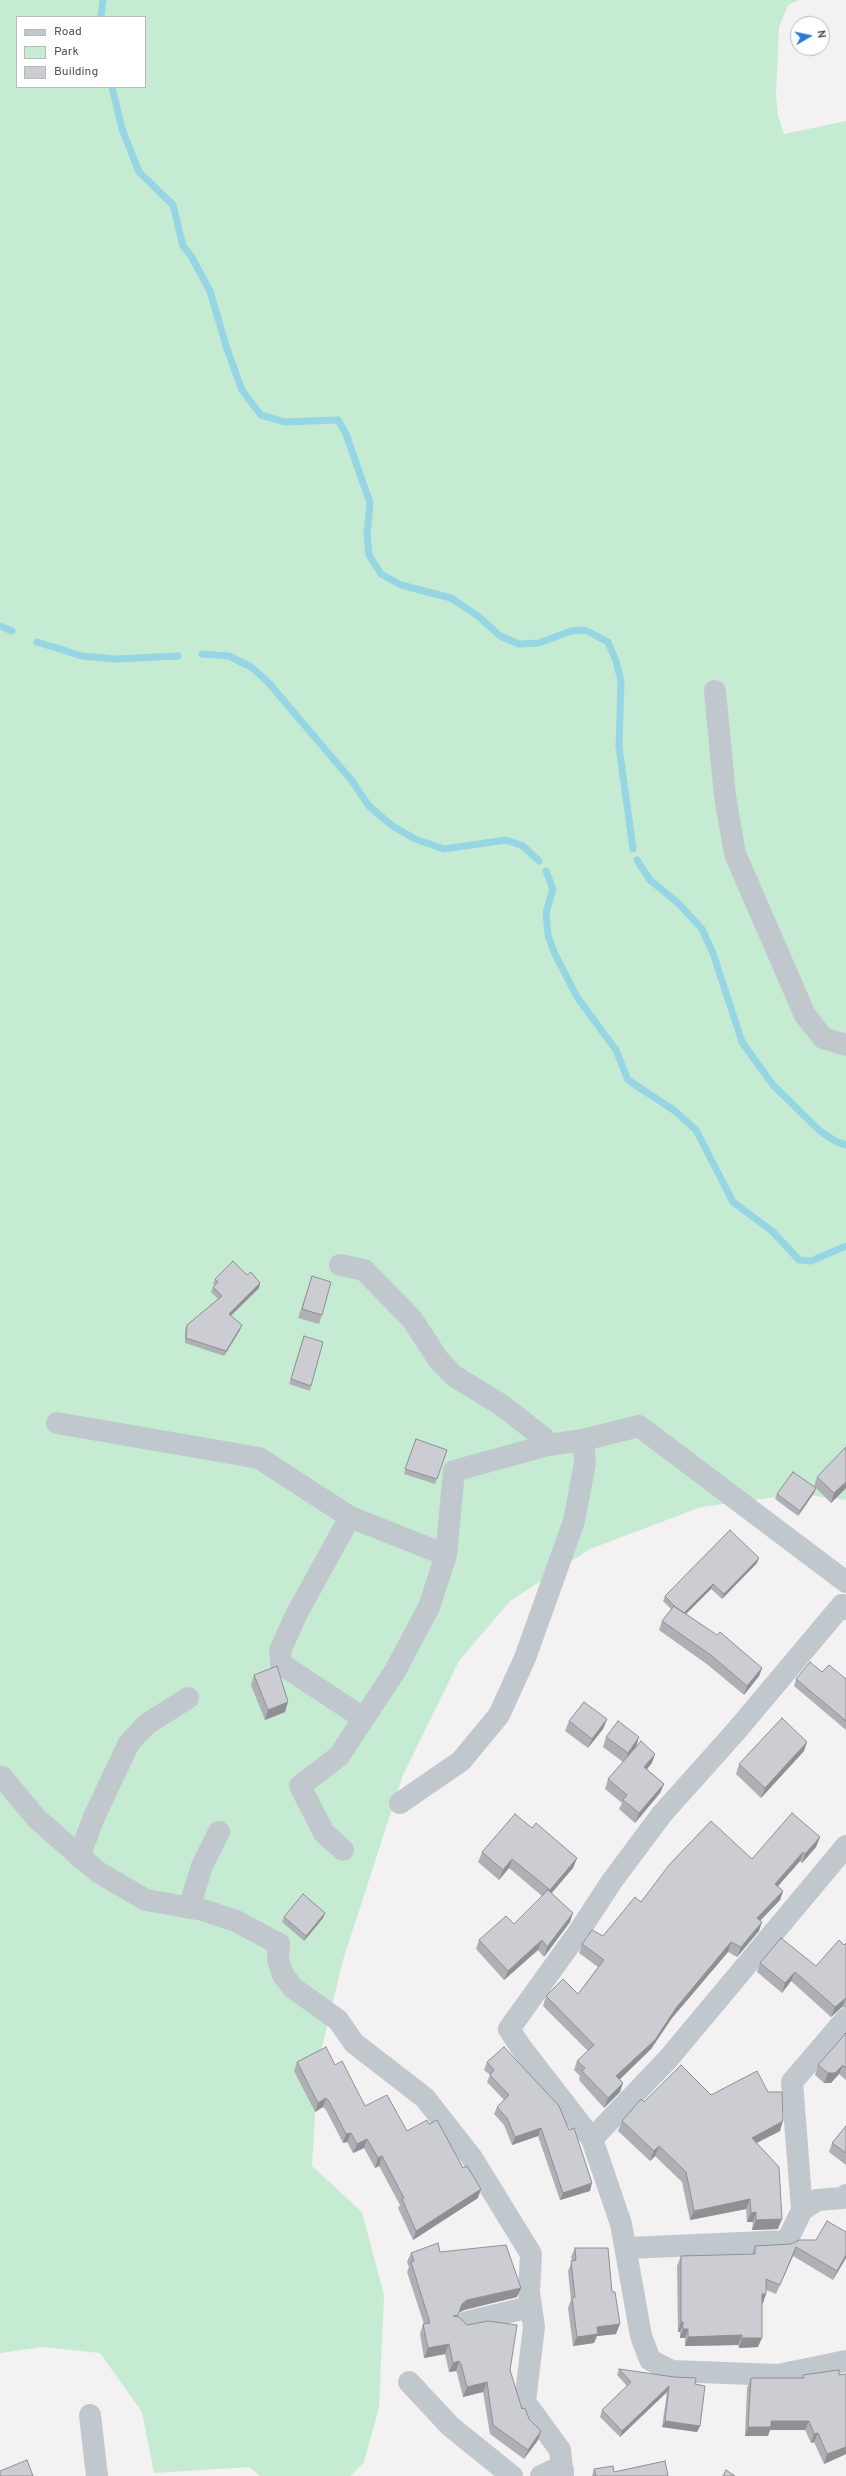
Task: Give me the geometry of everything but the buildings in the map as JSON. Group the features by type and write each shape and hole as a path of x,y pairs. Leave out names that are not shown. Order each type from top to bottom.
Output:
{"street":[{"path":"715,691 725,796 735,854 805,1015 823,1038 846,1045"},
{"path":"340,1265 364,1270 412,1319 438,1359 454,1376 500,1404 544,1438 548,1445"},
{"path":"57,1423 259,1458 350,1518 446,1555"},
{"path":"343,1850 324,1833 300,1786 339,1756 395,1671 428,1607 446,1555 454,1471 548,1445 583,1440 639,1426 846,1582"},
{"path":"400,1803 461,1761 498,1715 525,1658 574,1521 585,1464 583,1440"},
{"path":"350,1518 296,1616 280,1651 281,1664 363,1718"},
{"path":"845,1605 662,1814 612,1881 578,1933 509,2029 520,2046 592,2139 621,2224 627,2248 641,2336 650,2360 672,2371 778,2375 846,2361"},
{"path":"80,1857 94,1817 129,1743 147,1724 188,1698"},
{"path":"2,1777 37,1819 98,1872 146,1900 203,1910 236,1922 279,1944 278,1960 283,1974 293,1988 338,2020 354,2042 425,2098 472,2158 531,2254 530,2306 534,2326 525,2402 560,2450 563,2473"},
{"path":"189,1908 202,1866 219,1832"},
{"path":"592,2139 668,2059 846,1846"},
{"path":"627,2248 787,2241 802,2210 792,2082 846,2019"},
{"path":"802,2210 817,2200 843,2198 846,2195"},
{"path":"466,2322 530,2306"},
{"path":"409,2382 450,2426 512,2476"},
{"path":"90,2416 97,2476"},
{"path":"541,2476 556,2469 563,2473"}],"green space":[{"path":"0,0 799,0 788,5 779,27 776,96 778,116 784,134 846,121 846,1500 800,1494 701,1507 590,1549 510,1601 459,1661 403,1775 343,1960 318,2064 312,2166 362,2212 384,2295 379,2407 364,2462 350,2476 260,2476 249,2467 154,2473 142,2412 100,2353 42,2347 0,2353"}],"waterway":[{"path":"101,16 103,0"},
{"path":"112,88 122,129 139,172 173,205 183,246 191,256 210,291 227,349 242,390 261,415 284,422 338,420 346,434 370,503 367,535 369,555 381,574 401,585 451,598 478,616 500,636 519,644 539,643 571,631 585,630 608,642 616,661 621,681 619,747 633,849"},
{"path":"0,626 12,631"},
{"path":"37,642 82,656 116,659 178,656"},
{"path":"202,654 229,656 251,667 268,682 352,781 369,806 391,825 415,839 444,849 506,840 523,846 539,861"},
{"path":"637,860 650,880 678,903 702,929 713,953 742,1042 773,1085 820,1131 835,1141 846,1145"},
{"path":"546,871 553,889 546,913 548,935 554,952 577,997 616,1050 628,1080 675,1111 696,1130 733,1202 772,1231 799,1260 811,1261 846,1246"}]}
